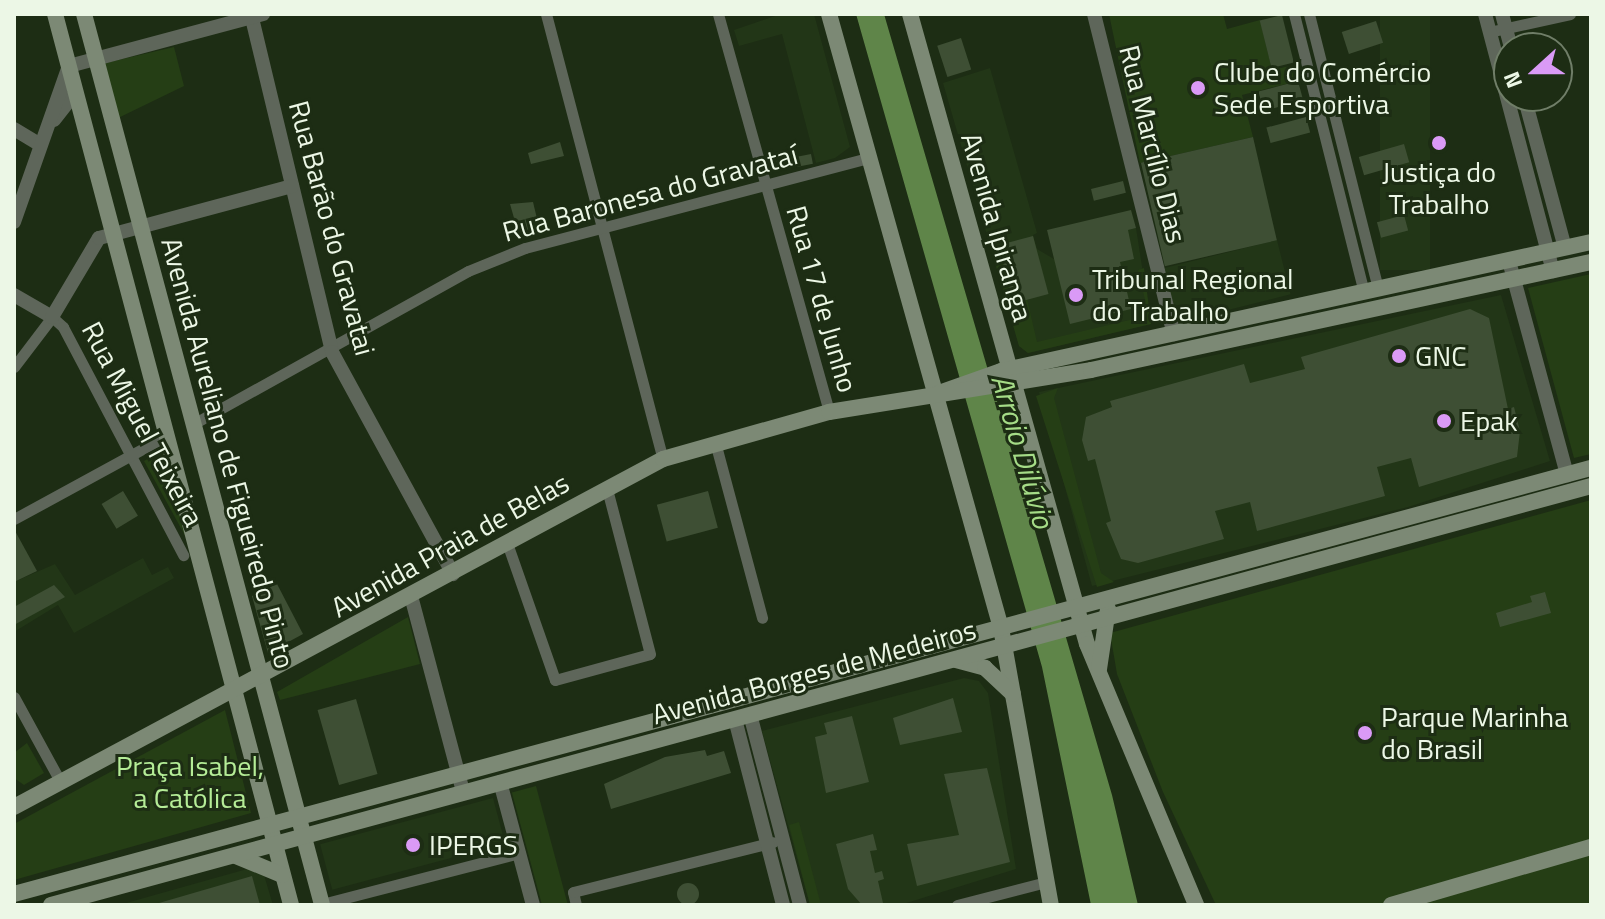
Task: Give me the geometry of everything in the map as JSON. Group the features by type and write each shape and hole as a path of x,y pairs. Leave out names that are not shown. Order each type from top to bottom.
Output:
{"main road":[{"name":"Avenida Aureliano de Figueiredo Pinto","path":"55,14 291,905"},
{"name":"Avenida Aureliano de Figueiredo Pinto","path":"84,14 322,904"},
{"path":"829,14 869,158 944,393 1013,644 1014,695 1051,905"},
{"name":"Avenida Ipiranga","path":"910,14 1003,343 1006,378 1074,626 1098,671 1196,905"},
{"name":"Avenida Praia de Belas","path":"1006,378 1041,362 1591,242"},
{"name":"Avenida Praia de Belas","path":"14,807 663,459 829,412 944,393 1591,262"},
{"path":"1003,343 1041,362"},
{"name":"Avenida Borges de Medeiros","path":"14,894 760,695 1591,468"},
{"name":"Avenida Borges de Medeiros","path":"51,905 500,782 744,720 1074,626 1591,486"},
{"path":"1098,671 1105,618 1113,597"},
{"path":"954,660 985,668 1014,695"},
{"path":"207,706 229,672"},
{"path":"744,720 760,695"},
{"path":"1391,905 1591,847"},
{"path":"234,855 282,875"}],"street":[{"path":"546,14 663,459"},
{"name":"Rua 17 de Junho","path":"718,14 829,412"},
{"name":"Rua Marcílio Dias","path":"1094,14 1174,334"},
{"path":"1294,14 1337,183 1371,290"},
{"path":"1309,14 1351,180 1371,290"},
{"path":"1485,14 1553,271"},
{"path":"1489,32 1504,21 1570,14"},
{"path":"14,222 69,66 255,15"},
{"name":"Rua Barão do Gravatai","path":"255,15 332,352 453,574"},
{"path":"1304,54 1318,50"},
{"path":"41,145 64,99 76,92"},
{"path":"1528,112 1565,248"},
{"path":"14,129 41,145"},
{"path":"1517,137 1534,132"},
{"name":"Rua Baronesa do Gravataí","path":"195,423 332,352 468,271 601,228 869,158"},
{"path":"1337,183 1351,180"},
{"path":"14,367 52,317 87,251 113,233 292,186"},
{"path":"1509,261 1567,475"},
{"name":"Rua Miguel Teixeira","path":"14,295 63,327 183,555"},
{"path":"14,519 166,436"},
{"path":"715,442 762,618"},
{"path":"507,543 555,680 650,654 607,489"},
{"path":"411,596 463,792"},
{"path":"14,697 61,783"},
{"path":"744,720 784,839 800,905"},
{"path":"744,720 783,905"},
{"path":"500,782 533,905"},
{"path":"576,905 573,892 784,839"},
{"path":"322,904 519,853"},
{"path":"957,905 1046,882"}],"shaded area":[{"path":"781,14 814,14 850,147 835,158 816,163 782,34 739,46 734,30"},
{"name":"Arroio Dilúvio","path":"856,14 884,14 1112,795 1138,905 1091,905 1042,667"},
{"path":"1380,14 1430,14 1430,270 1380,270"},
{"name":"Tribunal Regional do Trabalho","path":"990,68 1037,233 1033,235 1037,249 1054,259 1052,248 1136,228 1151,324 1028,353 1019,346 943,83"},
{"path":"1277,240 1291,294 1178,322 1164,268"},
{"path":"1501,295 1550,461 1408,507 1092,586 1039,392"},
{"path":"143,558 152,575 168,567 174,578 74,633 58,605 14,632 16,581 55,564 75,595"},
{"path":"964,678 979,681 988,693 1016,869 900,905 810,905 762,731"},
{"name":"IPERGS","path":"493,798 505,843 332,890 320,844"},
{"path":"261,865 273,905 119,905"}],"green space":[{"name":"Clube do Comércio Sede Esportiva","path":"1109,14 1223,14 1227,29 1260,20 1272,70 1294,65 1298,81 1242,95 1253,137 1140,163"},
{"path":"174,47 184,86 116,119 101,64"},
{"path":"998,246 1016,302 1027,299 1037,342 1138,318 1146,304 1138,270 1144,268 1151,324 1028,353 1019,346 991,248"},
{"path":"1591,274 1591,454 1574,458 1528,288"},
{"path":"1058,388 1054,398 1101,573 1114,582 1097,587 1036,396"},
{"path":"162,451 188,541 144,461"},
{"name":"Parque Marinha do Brasil","path":"1591,500 1591,905 1216,905 1163,792 1117,674 1110,633"},
{"path":"408,617 420,664 280,700 277,692"},
{"name":"Praça Isabel, a Católica","path":"225,710 251,813 14,880 14,824"},
{"path":"27,743 44,773 24,785 14,778 14,753"},
{"path":"536,786 568,905 542,905 512,792"},
{"path":"799,822 821,905 810,905 789,825"}],"building":[{"path":"1282,15 1294,63 1272,68 1260,21"},
{"path":"1376,21 1383,43 1349,54 1342,32"},
{"path":"961,38 971,69 947,77 937,46"},
{"path":"1298,81 1303,100 1264,111 1258,92"},
{"path":"1306,117 1310,132 1271,143 1266,128"},
{"path":"1253,137 1277,240 1165,266 1141,163"},
{"path":"560,142 564,156 531,164 528,153"},
{"path":"1404,144 1409,162 1364,175 1359,157"},
{"path":"811,154 813,164 779,170 777,161"},
{"path":"1123,181 1126,193 1094,201 1091,189"},
{"path":"533,202 539,227 518,232 510,204"},
{"path":"1131,210 1136,228 1128,230 1134,259 1120,262 1131,309 1070,324 1047,230"},
{"path":"1404,215 1408,230 1381,238 1377,222"},
{"path":"1033,236 1049,294 1014,303 998,245"},
{"path":"1470,309 1489,318 1508,409 1514,407 1520,431 1517,457 1419,487 1411,458 1377,467 1385,496 1257,531 1250,502 1215,511 1224,539 1138,563 1121,559 1106,523 1111,521 1095,459 1088,461 1082,440 1086,417 1112,407 1110,401 1244,364 1250,383 1305,369 1301,357"},
{"path":"123,491 138,516 117,529 102,504"},
{"path":"708,491 718,528 667,541 657,505"},
{"path":"14,529 37,571 14,582"},
{"path":"277,584 303,634 268,653 252,596"},
{"path":"54,585 65,597 14,625 14,607"},
{"path":"1545,592 1551,613 1500,627 1496,613 1532,602 1530,596"},
{"path":"953,698 962,732 900,745 893,718"},
{"path":"356,699 377,774 339,785 318,710"},
{"path":"852,716 869,782 826,793 815,737 827,734 824,723"},
{"path":"705,750 707,756 724,751 731,773 611,809 604,784 665,757"},
{"path":"987,768 1010,862 917,886 907,844 959,835 944,774"},
{"path":"873,834 877,850 870,851 875,873 882,871 884,879 878,881 883,903 862,905 848,889 836,844"},
{"path":"252,876 260,905 159,905 159,903"},
{"path":"688,883 696,886 699,894 696,902 688,905 680,902 677,894 680,886"}],"place":[{"name":"Clube do Comércio Sede Esportiva","path":"1198,88"},
{"name":"Justiça do Trabalho","path":"1439,143"},
{"name":"Tribunal Regional do Trabalho","path":"1076,295"},
{"name":"GNC","path":"1399,356"},
{"name":"Epak","path":"1444,421"},
{"name":"Parque Marinha do Brasil","path":"1365,733"},
{"name":"IPERGS","path":"413,845"}]}
